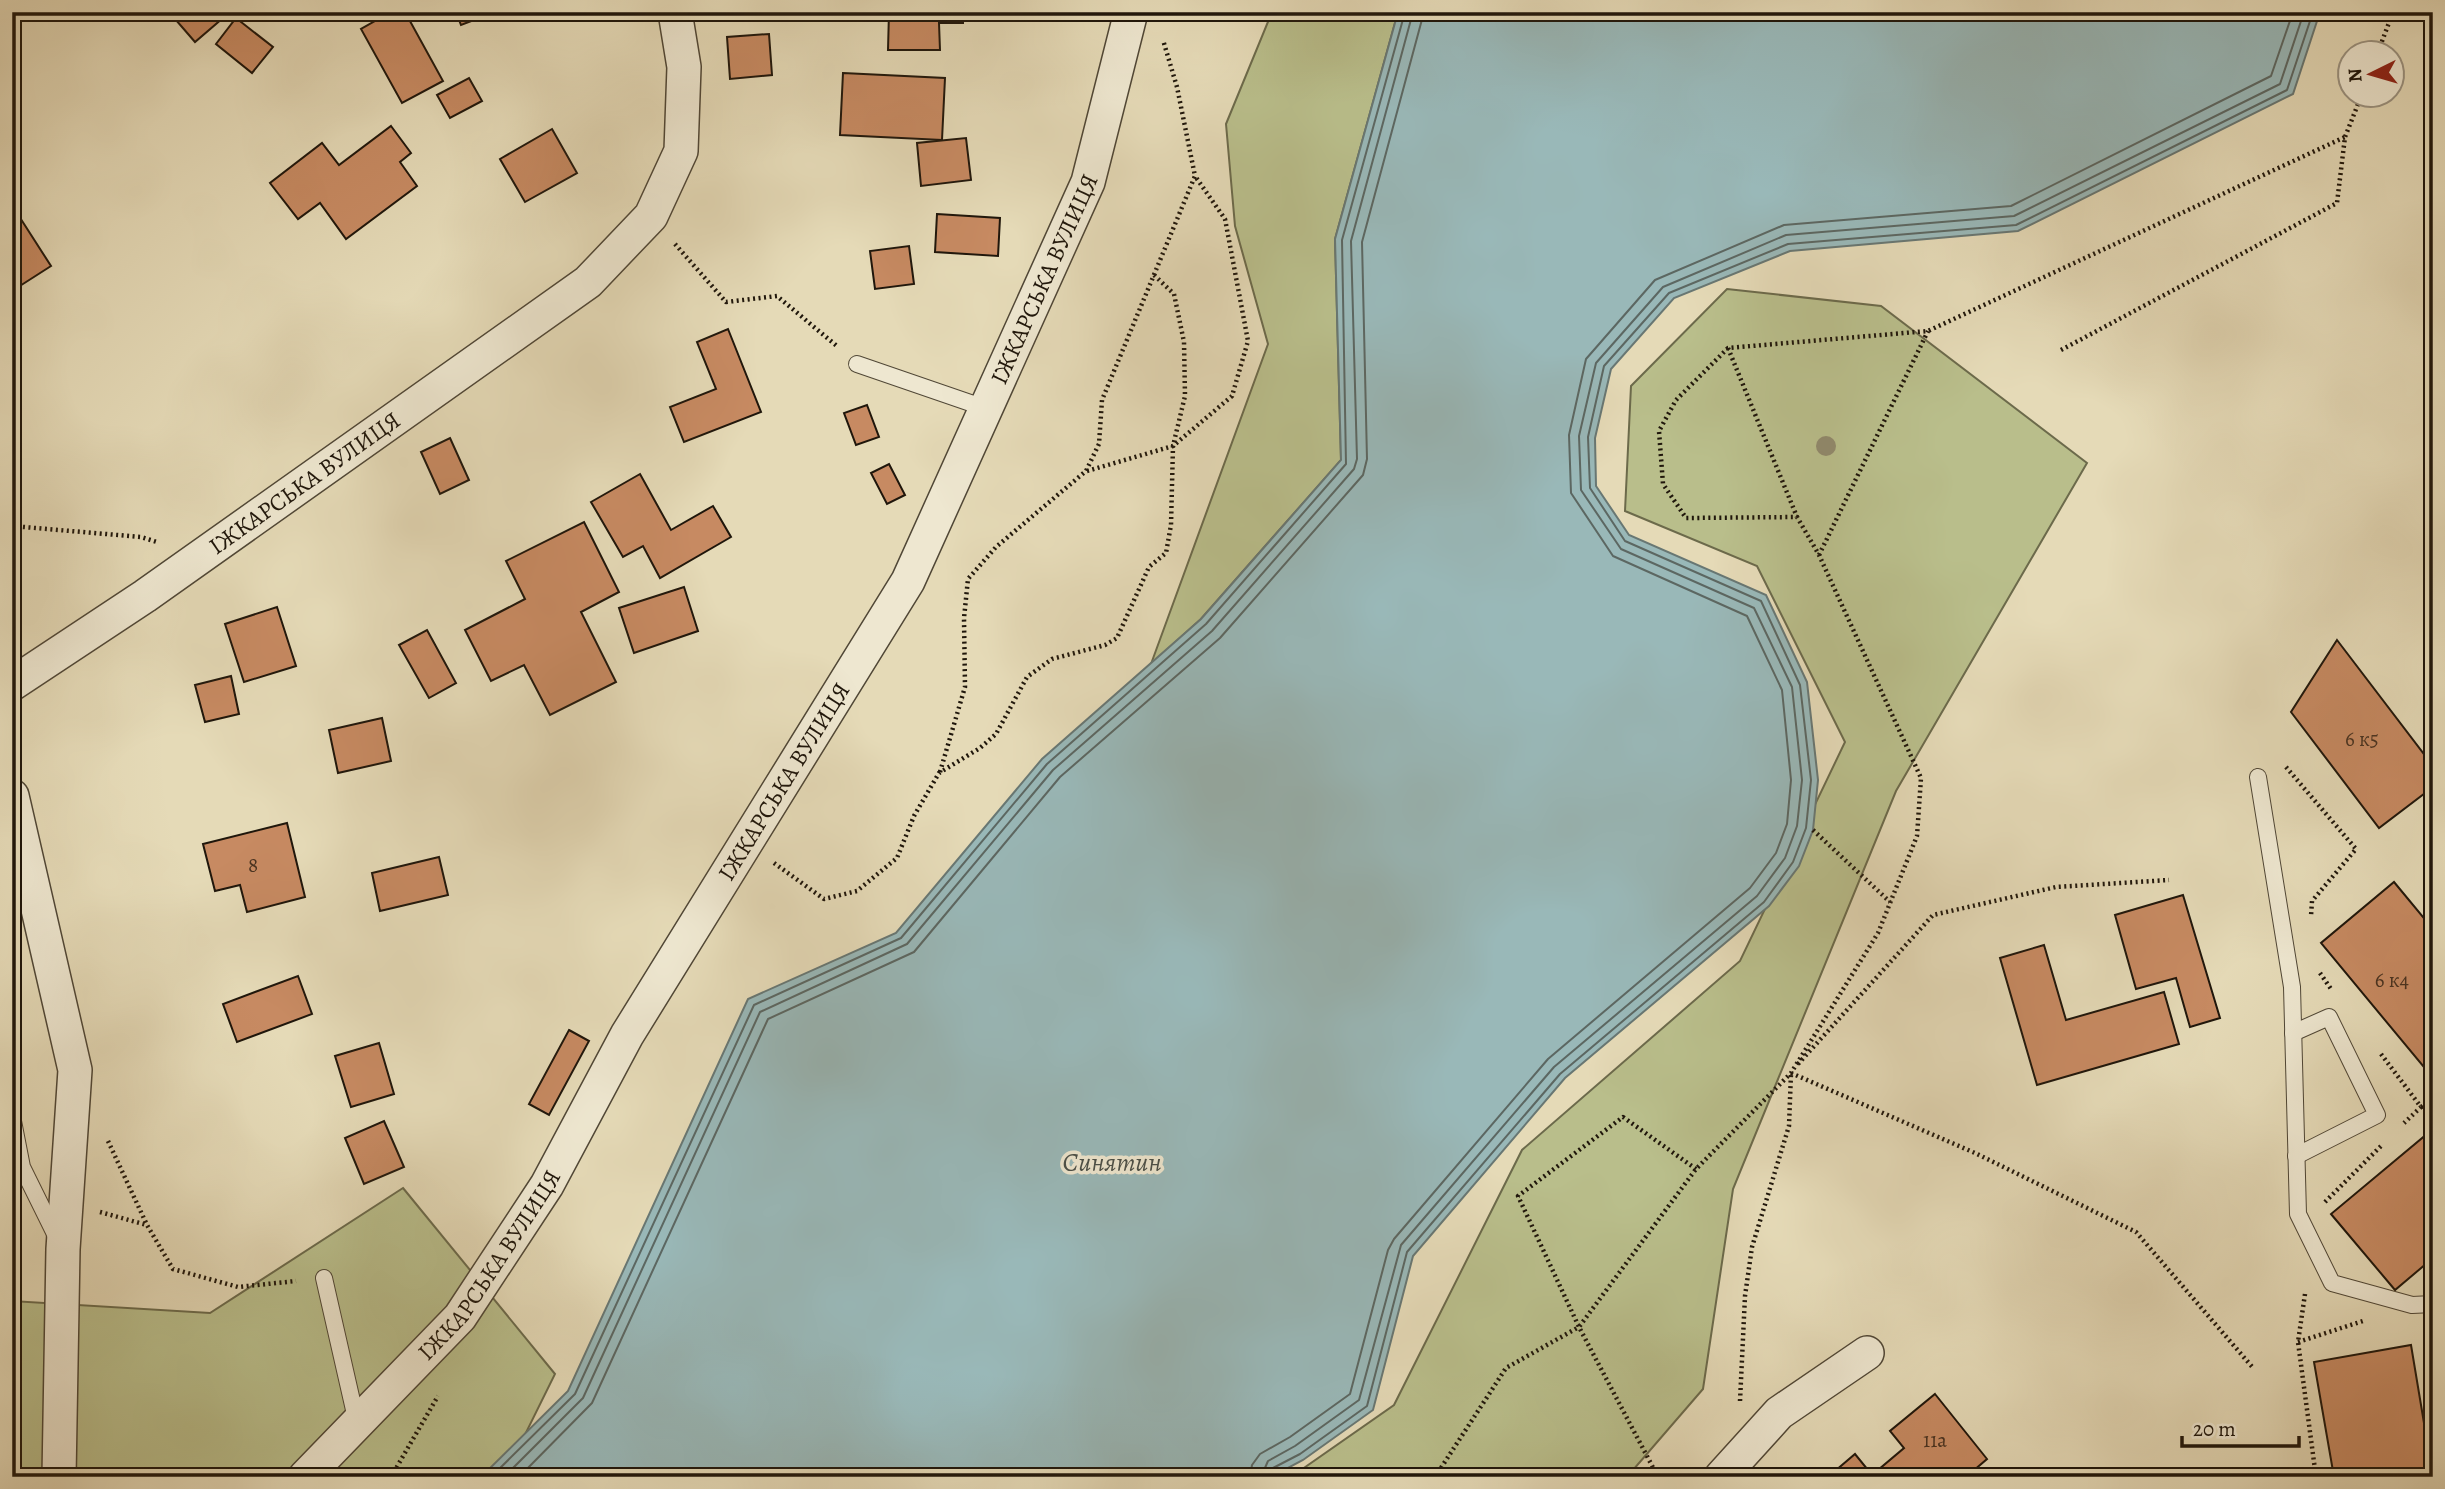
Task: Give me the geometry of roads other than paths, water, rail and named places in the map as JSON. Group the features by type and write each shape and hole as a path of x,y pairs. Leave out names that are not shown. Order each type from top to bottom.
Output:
{"street":[{"name":"ІЖКАРСЬКА ВУЛИЦЯ","path":"12,684 201,556 587,282 651,216 681,151 684,67 675,12"},
{"name":"ІЖКАРСЬКА ВУЛИЦЯ","path":"305,1477 460,1317 547,1185 627,1035 908,581 1088,182 1130,12"},
{"path":"12,796 75,1070 63,1250 59,1477"},
{"path":"1731,1466 1779,1413 1867,1353"}],"lane":[{"path":"857,363 985,408"},
{"path":"2258,777 2292,987 2298,1214 2332,1283 2412,1305 2433,1304"},
{"path":"2293,1033 2329,1017 2377,1115 2296,1156"},
{"path":"12,1116 22,1167 63,1250"},
{"path":"324,1278 357,1423"}],"water":[{"name":"Синятин","path":"1398,12 2320,12 2293,94 2018,231 1790,251 1674,298 1611,369 1595,438 1596,486 1629,535 1766,595 1807,682 1818,780 1813,830 1799,866 1769,906 1565,1078 1413,1256 1373,1410 1303,1460 1271,1477 481,1477 568,1391 748,999 896,933 1042,759 1201,619 1341,460 1335,239"}]}
